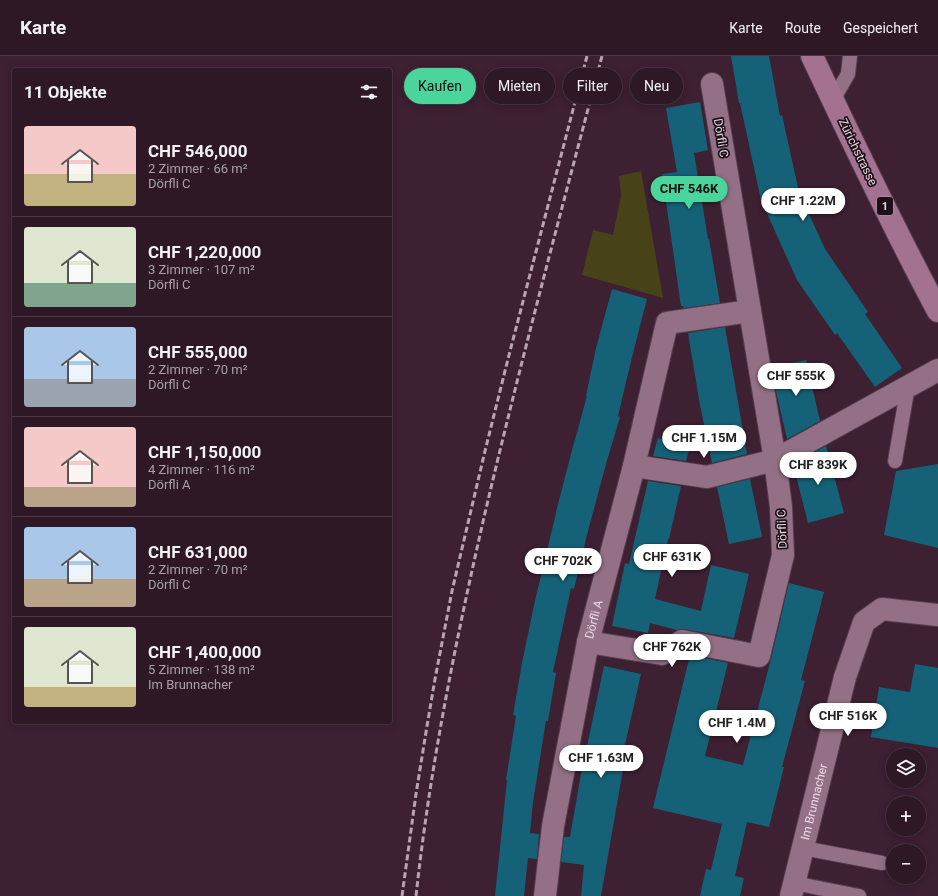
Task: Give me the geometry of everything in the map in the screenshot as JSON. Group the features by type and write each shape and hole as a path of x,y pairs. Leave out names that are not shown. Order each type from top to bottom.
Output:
{"main road":[{"name":"Zürichstrasse","path":"812,56 910,258 938,311"}],"street":[{"name":"Dörfli C","path":"588,642 662,654 682,641 759,656 783,555 781,507 775,460 712,84"},
{"name":"Dörfli A","path":"545,896 552,826 588,642 634,466 667,323 750,311"},
{"path":"634,466 707,477 775,460 938,370"},
{"name":"Im Brunnacher","path":"793,889 845,677 864,622 882,609 938,615"}],"lane":[{"path":"833,100 848,74 850,56"},
{"path":"895,461 908,386"},
{"path":"803,848 882,864"},
{"path":"793,889 859,896"}],"shaded area":[{"path":"641,171 663,298 582,275 593,230 613,235 621,196 619,176"}],"building":[{"path":"731,56 769,56 780,116 782,115 799,192 825,249 868,312 865,314 902,368 875,387 837,333 835,335 797,280 761,200 739,103"},
{"path":"700,102 708,150 694,153 720,303 684,308 681,306 662,174 677,172 666,108"},
{"path":"612,289 647,299 618,416 620,417 588,531 574,589 571,588 553,672 556,673 548,721 546,721 533,802 530,833 539,834 537,859 528,858 524,896 495,896 506,780 516,716 513,715 522,663 556,512 587,396 596,348"},
{"path":"725,327 747,454 712,463 700,405 688,333"},
{"path":"806,360 820,421 787,439 772,368"},
{"path":"658,438 690,447 686,461 653,456"},
{"path":"826,446 844,513 808,523 793,464"},
{"path":"938,464 938,548 884,535 896,471"},
{"path":"750,479 762,537 729,544 717,487"},
{"path":"648,481 681,486 655,599 701,611 711,565 749,574 734,638 684,629 677,630 650,623 648,633 612,626 625,563 629,564"},
{"path":"789,583 824,592 801,680 805,681 782,767 784,767 769,827 747,822 735,876 744,878 740,896 700,896 706,869 711,870 722,824 653,808 690,655 728,663 705,756 743,765"},
{"path":"915,664 938,668 938,748 871,737 879,687 910,692"},
{"path":"604,666 641,674 622,758 625,758 601,896 581,896 584,865 561,862 564,837 570,837 585,751"}],"railway":[{"path":"402,896 427,726 452,591 509,355 587,56"},
{"path":"416,896 436,751 474,560 527,341 602,56"}]}
